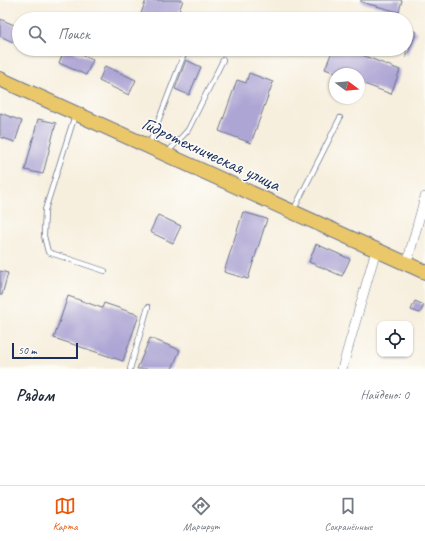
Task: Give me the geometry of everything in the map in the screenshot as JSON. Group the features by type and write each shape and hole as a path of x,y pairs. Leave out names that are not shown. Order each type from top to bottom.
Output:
{"main road":[{"name":"Гидротехническая улица","path":"0,79 425,272"}],"street":[{"path":"407,263 421,226 425,197"},
{"path":"342,369 376,250"}],"lane":[{"path":"148,146 183,56"},
{"path":"166,155 188,130 223,60"},
{"path":"76,114 45,210 44,236 48,252 105,272"},
{"path":"292,212 340,118"},
{"path":"130,369 148,307"}],"building":[{"path":"146,0 183,0 179,12 142,12"},
{"path":"361,0 402,0 399,12 361,2"},
{"path":"0,19 12,24 12,42 0,36"},
{"path":"413,31 417,32 413,41"},
{"path":"62,56 84,56 93,60 86,75 59,63"},
{"path":"330,56 365,56 400,70 391,94 365,84 365,68 329,68 329,71 325,69"},
{"path":"186,60 201,67 189,95 175,89"},
{"path":"105,66 136,80 129,95 99,81"},
{"path":"249,73 273,82 251,143 219,131 237,80 246,83"},
{"path":"0,113 22,121 15,142 0,137"},
{"path":"38,119 56,123 43,174 25,170"},
{"path":"243,212 267,219 248,279 224,272"},
{"path":"158,215 181,226 173,243 150,232"},
{"path":"316,244 350,259 342,276 309,262"},
{"path":"0,271 8,273 2,295 0,295"},
{"path":"68,296 102,308 104,303 139,315 123,361 54,338"},
{"path":"415,301 424,305 420,313 411,310"},
{"path":"150,338 180,350 172,369 137,369"}]}
